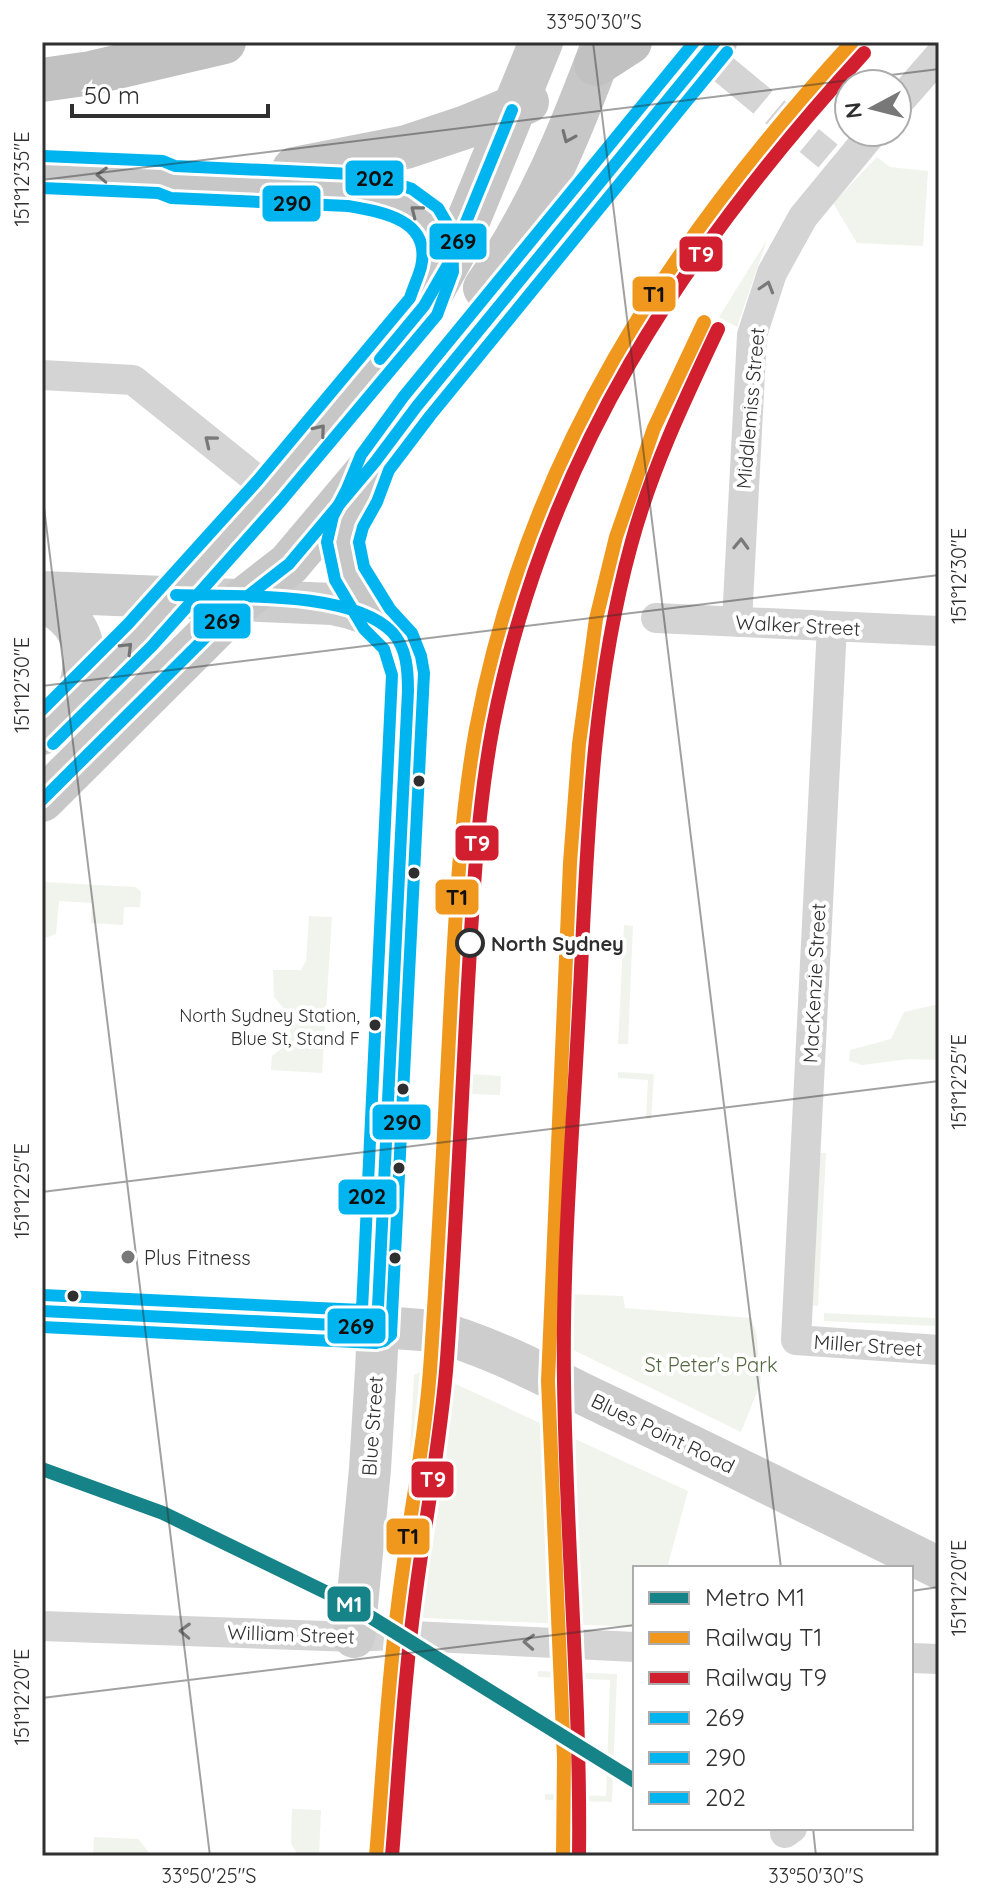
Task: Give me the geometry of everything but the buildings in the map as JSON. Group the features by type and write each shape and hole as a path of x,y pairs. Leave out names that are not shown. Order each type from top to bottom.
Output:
{"highway":[{"path":"42,80 91,73 224,42"}],"main road":[{"path":"42,733 140,635 270,490 424,306 459,243 541,42"},
{"path":"42,800 244,599 289,564 710,48"},
{"path":"162,177 171,171 252,174 281,171 406,147 512,110 610,49"},
{"path":"244,599 264,559 463,318 492,277 543,192 610,49"},
{"path":"42,172 162,177 171,182 369,191 402,201 427,220 439,242 437,274 424,306"},
{"path":"375,462 348,521 343,542 349,573 388,629"},
{"path":"42,592 176,595 333,604 388,629"},
{"path":"42,601 69,620 80,636 86,657 76,700"},
{"name":"Blue Street","path":"354,1637 370,1469 408,691 406,660 388,629"},
{"path":"42,1311 377,1327"},
{"name":"Blues Point Road","path":"377,1327 434,1331 516,1363 939,1568"}],"street":[{"path":"710,48 740,83"},
{"path":"913,86 939,56"},
{"name":"Middlemiss Street","path":"737,622 752,335 772,273 835,162 853,148"},
{"path":"42,375 133,380 270,490"},
{"name":"Walker Street","path":"656,618 939,631"},
{"name":"MacKenzie Street","path":"796,1340 832,626"},
{"name":"Miller Street","path":"796,1340 939,1350"},
{"name":"William Street","path":"42,1626 354,1637 392,1635 633,1647"},
{"path":"913,1658 939,1659"}],"green space":[{"path":"877,157 890,167 928,171 923,246 857,243 833,203"},
{"path":"767,240 737,327 719,317"},
{"path":"42,882 136,887 141,892 140,907 124,907 123,925 91,923 92,903 59,901 56,934 42,939"},
{"path":"309,916 332,917 322,1073 271,1070 272,1056 289,1043 290,1016 274,997 273,970 301,970 306,961"},
{"path":"624,925 633,926 628,1044 618,1044"},
{"path":"939,1004 939,1060 909,1059 862,1065 849,1061 850,1050 891,1039 904,1012"},
{"path":"618,1072 654,1074 651,1119 646,1118 648,1080 618,1078"},
{"path":"470,1074 501,1076 500,1095 469,1094"},
{"path":"819,1153 826,1153 818,1306 811,1305"},
{"name":"St Peter's Park","path":"563,1294 623,1296 625,1308 751,1318 756,1331 761,1382 741,1432 551,1339"},
{"path":"824,1313 935,1318 935,1326 824,1321"},
{"path":"425,1370 688,1491 668,1566 633,1566 633,1627 401,1617 414,1375"},
{"path":"538,1671 617,1674 612,1802 545,1800 545,1794 606,1796 610,1680 538,1677"},
{"path":"292,1809 321,1810 319,1856 294,1856 296,1852 291,1843"},
{"path":"94,1837 138,1839 152,1856 93,1856"}],"tunnel":[{"path":"740,83 828,156"}],"metro line":[{"name":"M1","path":"42,1469 163,1513 348,1603 633,1780"}],"rail line":[{"name":"T1","path":"376,1856 394,1636 429,1387 462,829 476,729 499,629 530,535 569,445 614,358 666,276 723,196 785,118 852,42"},
{"name":"T9","path":"392,1856 410,1638 447,1359 479,822 493,726 516,628 547,536 586,447 630,363 681,282 737,204 864,53"},
{"name":"T1","path":"563,1856 564,1758 548,1381 570,863 579,744 596,619 616,537 654,428 704,322"},
{"name":"T9","path":"579,1856 564,1330 586,862 594,756 608,650 639,517 681,408 718,329"}],"transit line":[{"name":"202","path":"43,1295 362,1310 392,675 384,649 364,629 335,580 327,542 333,516 361,455 404,396 694,42"},
{"name":"269","path":"42,800 244,599 289,564 715,42"},
{"name":"290","path":"42,1327 376,1343 391,1335 424,673 412,633 390,609 364,567 359,542 389,470 727,52"},
{"name":"269","path":"380,359 424,306 450,261 512,110"},
{"name":"202","path":"43,156 352,174 385,180 412,189 438,208 452,232 453,272 437,315 282,500 152,646 53,744"},
{"name":"290","path":"42,188 158,193 171,198 348,206 376,211 402,221 419,238 422,251 421,267 410,298 258,480 128,624 42,710"},
{"name":"269","path":"42,1311 377,1327 408,691 404,652 392,632 373,618 349,609 290,598 176,595"}],"place":[{"name":"North Sydney","path":"470,943"},
{"name":"North Sydney Station, Blue St, Stand F","path":"375,1025"},
{"name":"Plus Fitness","path":"128,1257"}]}
